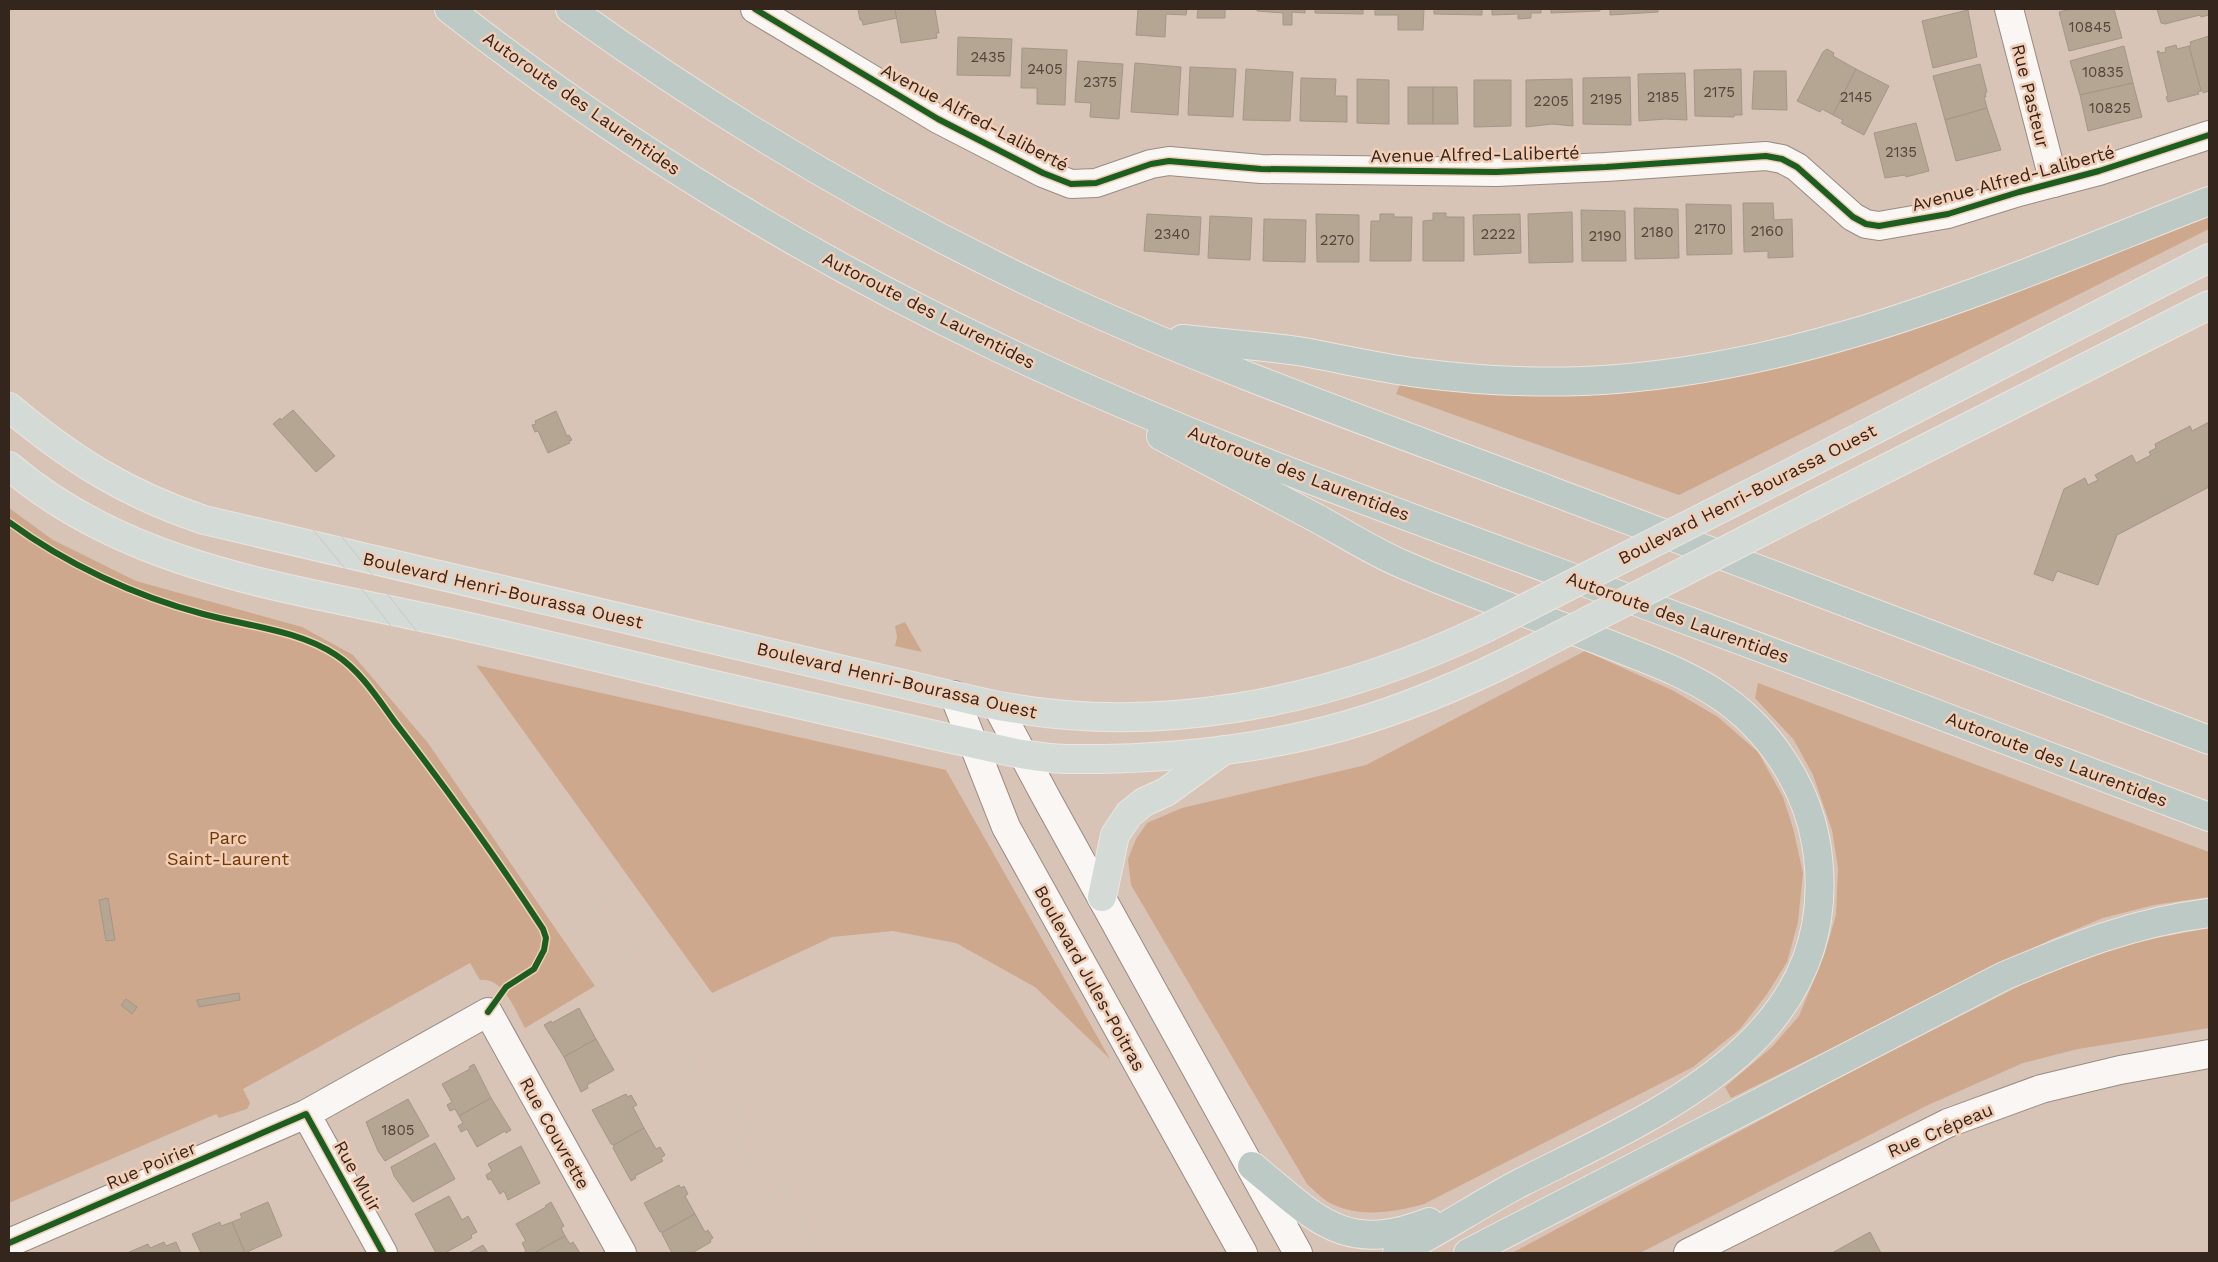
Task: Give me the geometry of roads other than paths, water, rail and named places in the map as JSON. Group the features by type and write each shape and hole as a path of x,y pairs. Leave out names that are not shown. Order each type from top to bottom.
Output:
{"highway":[{"name":"Autoroute des Laurentides","path":"449,9 548,82 702,185 840,267 992,345 1199,435 1384,507 2039,751 2209,817"},
{"path":"570,9 703,101 871,201 1016,276 1146,335 2209,740"},
{"path":"1146,335 1302,352 1450,377 1582,381 1687,372 1786,353 1875,326 1986,288 2209,201"},
{"path":"992,345 1399,563 1621,650 1702,685 1730,703 1754,725 1785,765 1798,788 1814,834 1819,867 1820,890 1816,926 1797,983 1782,1008 1763,1032 1741,1055 1691,1092 1653,1115 1500,1194 1397,1253"},
{"path":"1468,1253 2004,976 2110,933 2173,917 2209,913"},
{"path":"1252,1166 1316,1217 1345,1232 1361,1235 1398,1233 1500,1194"}],"main road":[{"name":"Boulevard Henri-Bourassa Ouest","path":"9,407 50,442 102,475 146,499 204,520 997,706 1033,712 1117,716 1191,713 1262,704 1364,678 1427,655 1486,628 2209,258"},
{"path":"9,466 44,494 105,530 172,557 224,573 1022,753 1057,758 1177,754 1224,749 1311,734 1382,714 1485,673 2209,305"},
{"path":"1102,896 1115,835 1128,814 1144,802 1166,792 1224,749"}],"street":[{"name":"Rue Pasteur","path":"2010,9 2054,183"},
{"name":"Avenue Alfred-Laliberté","path":"770,13 947,123 1043,173 1063,182 1079,185 1096,183 1151,164 1169,161 1262,169 1487,172 1606,167 1766,156 1782,159 1797,167 1853,217 1866,224 1880,226 1948,214 2099,171 2209,135"},
{"name":"Boulevard Jules-Poitras","path":"954,695 1006,827 1243,1253"},
{"path":"997,706 1252,1166 1298,1253"},
{"name":"Rue Poirier","path":"9,1243 306,1114 488,1012"},
{"name":"Rue Couvrette","path":"488,1012 622,1253"},
{"name":"Rue Crépeau","path":"1688,1253 1948,1123 2040,1089 2120,1070 2209,1054"},
{"name":"Rue Muir","path":"306,1114 383,1253"}],"tram line":[{"path":"9,188 110,280 205,378 251,429 339,534 443,667 559,828 668,994 720,1079 819,1253"},
{"path":"9,210 112,306 209,409 346,570 419,663 557,853 621,950 684,1050 744,1151 801,1253"}],"park label":[{"name":"Parc Saint-Laurent","path":"228,848"}]}
